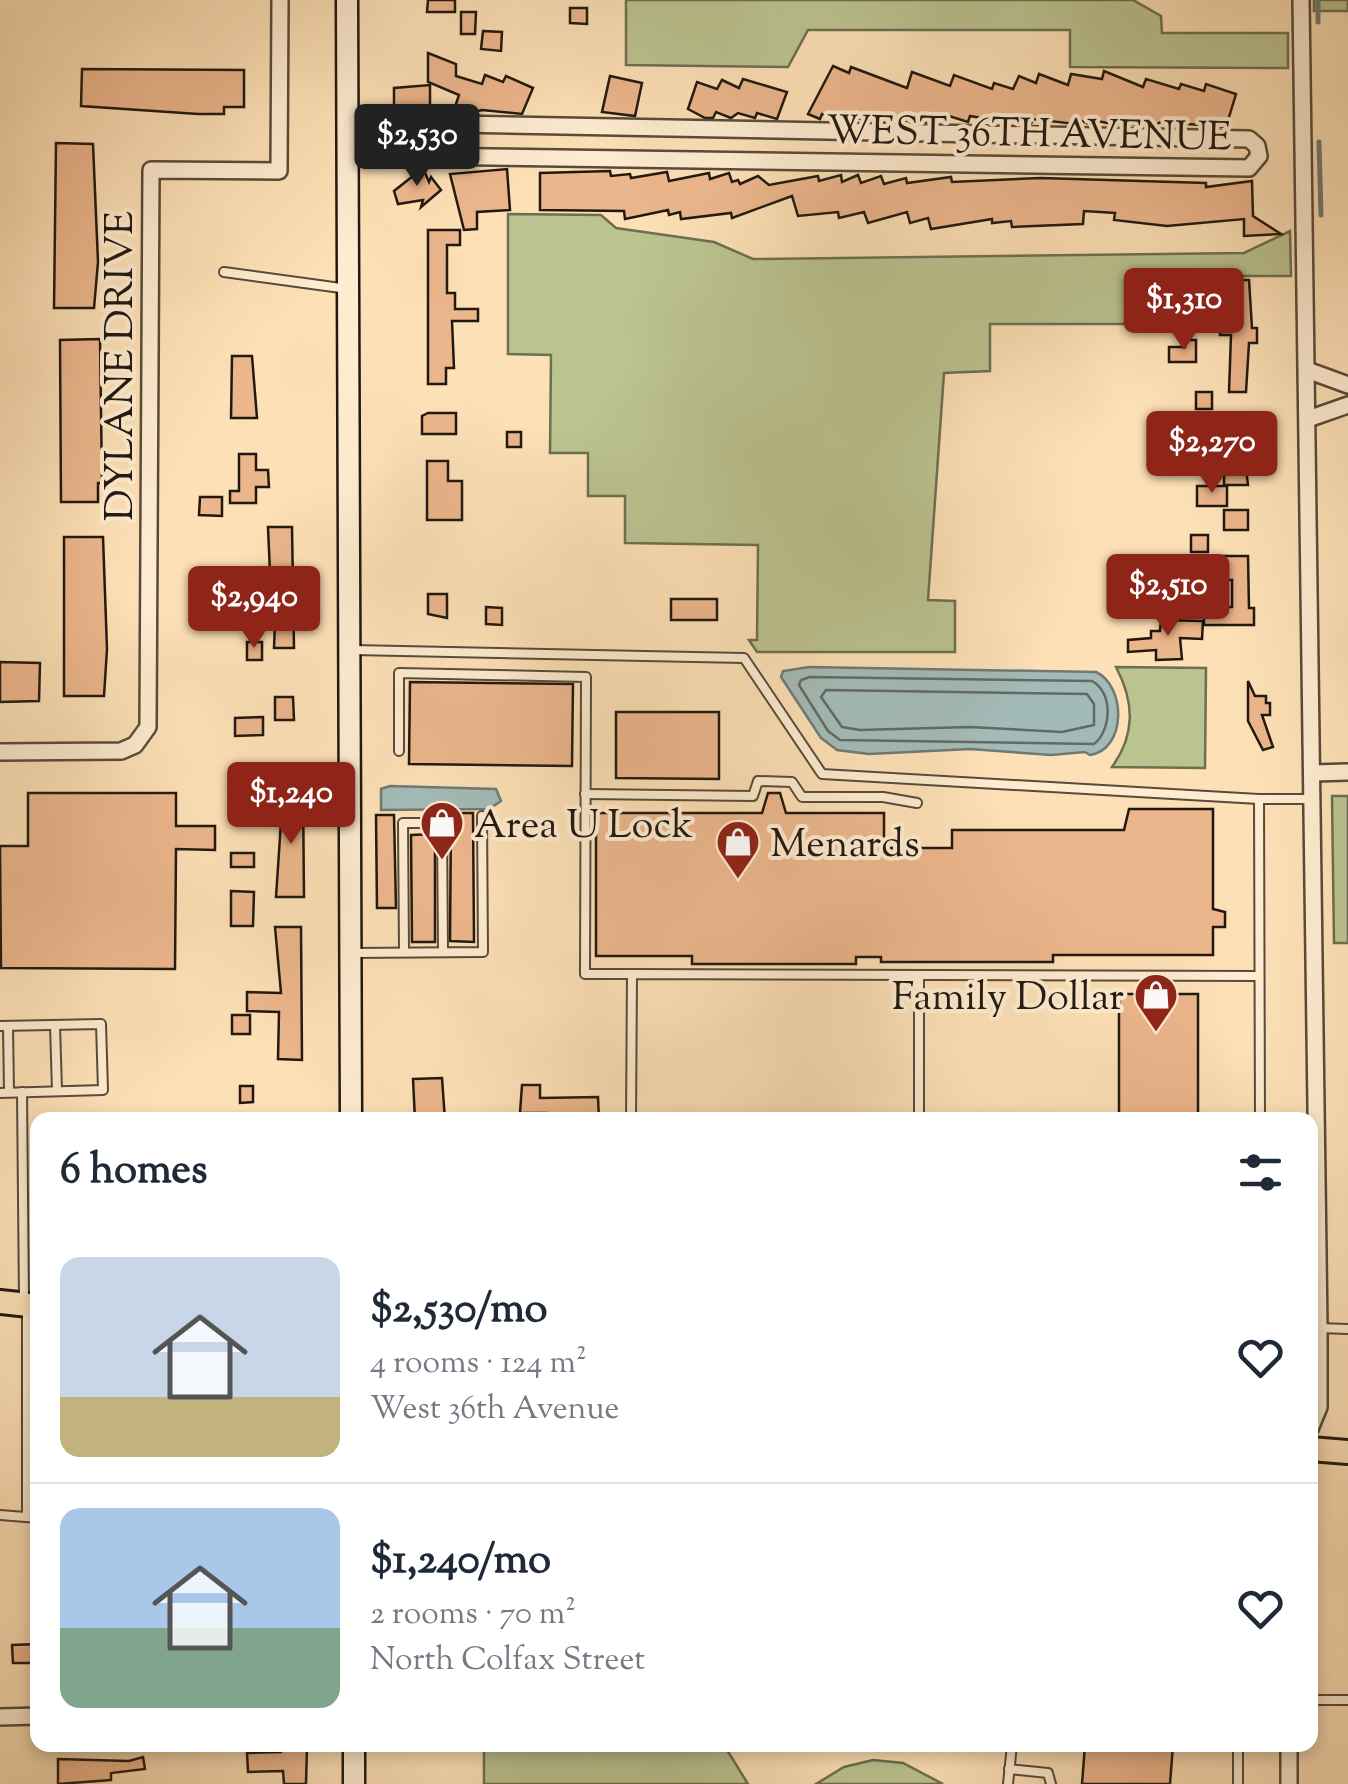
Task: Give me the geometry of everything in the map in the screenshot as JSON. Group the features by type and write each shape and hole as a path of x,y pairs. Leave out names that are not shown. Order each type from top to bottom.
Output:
{"main road":[{"path":"1318,1450 1348,1452"}],"street":[{"name":"DYLANE DRIVE","path":"0,752 121,751 141,739 149,722 151,170 279,171 280,0"},
{"path":"347,0 352,1112"},
{"path":"1301,0 1313,773 1314,1112"},
{"name":"WEST 36TH AVENUE","path":"347,122 1249,138 1258,146 1259,156 1249,168 347,156"},
{"path":"823,130 823,162"},
{"path":"1307,370 1348,385"},
{"path":"1308,418 1348,405"},
{"path":"1313,773 1348,772"},
{"path":"1318,1295 1318,1409"},
{"path":"0,1717 30,1716"},
{"path":"354,1752 354,1784"},
{"path":"1289,1752 1290,1784"}],"lane":[{"path":"224,272 348,290"},
{"path":"349,650 744,658 822,774 1313,800"},
{"path":"399,751 399,673 586,676 585,974 1259,976"},
{"path":"585,794 753,796 758,780 792,782 802,797 883,798 917,803"},
{"path":"1259,799 1260,1112"},
{"path":"350,953 483,952 482,816"},
{"path":"404,952 403,823 442,822 443,952"},
{"path":"631,1112 632,974"},
{"path":"920,975 920,1112"},
{"path":"55,1024 56,1091"},
{"path":"102,1024 102,1090 5,1092 4,1026 102,1024"},
{"path":"22,1092 27,1517"},
{"path":"1319,1328 1348,1329"},
{"path":"0,1515 30,1517"},
{"path":"1318,1700 1348,1700"},
{"path":"1008,1784 1011,1752"},
{"path":"1238,1752 1238,1784"},
{"path":"1009,1769 1048,1774 1051,1784"}],"green space":[{"path":"626,0 1133,0 1161,16 1162,33 1288,33 1288,68 1070,67 1070,30 808,30 788,67 626,65"},
{"path":"1314,0 1348,0 1348,11 1314,11"},
{"path":"508,214 601,215 616,228 714,242 753,259 1244,253 1290,231 1291,276 1163,276 1162,324 990,324 990,371 944,373 928,600 955,601 955,652 757,652 749,640 757,640 758,545 625,543 625,496 588,496 588,453 550,453 551,355 508,354"},
{"path":"1116,667 1206,668 1205,768 1112,767 1125,743 1130,718 1127,693"},
{"path":"1332,796 1348,796 1348,943 1334,943"},
{"path":"484,1752 728,1752 748,1784 484,1784"},
{"path":"873,1760 903,1763 943,1784 816,1784 844,1767"}],"water":[{"path":"809,667 1096,672 1113,690 1118,716 1116,730 1102,750 1090,755 970,749 869,754 837,750 821,738 781,677 783,671"},
{"path":"381,789 496,789 501,801 489,809 381,810"}],"building":[{"path":"428,0 455,0 455,12 427,12"},
{"path":"570,8 587,8 587,24 570,23"},
{"path":"461,12 476,12 475,34 461,34"},
{"path":"483,31 502,32 501,51 481,49"},
{"path":"428,53 456,64 456,76 482,84 485,75 503,82 506,76 533,88 522,114 482,110 472,113 455,107 459,95 428,82"},
{"path":"833,66 849,73 851,67 907,88 912,72 950,86 954,75 992,89 994,83 1013,89 1019,76 1036,83 1039,74 1068,85 1071,74 1102,79 1104,71 1143,87 1146,79 1179,89 1181,84 1204,91 1206,84 1236,94 1226,127 1161,122 1153,126 1140,121 1138,126 1119,121 1117,125 1098,121 1092,125 1077,119 1075,124 1033,119 1031,124 1013,117 1009,123 970,116 968,122 949,116 946,122 928,117 926,122 909,117 906,121 887,115 884,121 866,115 865,120 847,116 839,120 822,114 820,119 808,114"},
{"path":"82,69 244,70 244,107 224,107 224,114 198,114 81,106"},
{"path":"610,76 642,83 635,116 602,112"},
{"path":"743,79 787,92 777,119 757,113 755,118 738,113 731,118 716,112 713,118 705,118 688,109 697,82 717,89 722,80 739,88"},
{"path":"430,85 430,110 394,110 394,88"},
{"path":"56,143 93,144 98,262 94,308 54,308"},
{"path":"423,168 429,182 431,177 441,190 421,207 423,200 398,204 394,191"},
{"path":"507,169 510,210 477,212 477,229 464,230 450,174"},
{"path":"610,171 611,176 630,174 631,178 667,172 669,181 709,173 710,179 729,173 732,182 738,180 740,184 758,176 769,185 841,175 842,182 858,175 861,183 881,176 884,184 906,178 907,183 951,177 952,182 1041,178 1206,183 1206,187 1252,181 1253,216 1281,234 1244,236 1244,219 1167,226 1114,220 1115,213 1084,211 1083,224 1012,227 1011,221 992,223 992,219 931,229 928,218 910,223 907,212 868,223 864,212 839,218 838,212 798,216 792,196 732,218 731,213 681,219 680,212 669,215 668,210 625,219 624,211 540,210 540,173"},
{"path":"428,230 460,230 460,245 447,245 447,293 455,293 455,309 478,309 478,321 452,321 454,368 446,368 446,384 428,384"},
{"path":"1231,280 1249,280 1252,328 1257,328 1257,343 1249,343 1246,392 1229,392 1231,335 1220,335 1220,317 1189,316 1189,302 1231,303"},
{"path":"100,339 102,483 98,483 98,502 61,502 60,340"},
{"path":"1185,340 1196,340 1196,362 1169,362 1169,347 1185,347"},
{"path":"232,356 252,356 257,418 231,418"},
{"path":"1196,392 1212,392 1212,409 1196,409"},
{"path":"456,413 456,434 422,434 422,416"},
{"path":"1230,415 1248,415 1248,438 1242,438 1248,485 1224,485 1224,453 1213,453 1213,436 1230,436"},
{"path":"1151,420 1180,420 1180,439 1151,439"},
{"path":"507,432 521,432 521,447 507,447"},
{"path":"239,454 256,454 256,470 268,470 269,487 256,487 256,503 230,503 230,491 239,491"},
{"path":"427,461 448,461 448,481 462,481 462,520 427,520"},
{"path":"1197,486 1227,486 1227,506 1197,506"},
{"path":"200,497 222,497 222,516 199,515"},
{"path":"1224,510 1248,510 1248,530 1224,530"},
{"path":"268,527 292,527 294,648 274,648 276,597 271,596"},
{"path":"1191,535 1208,535 1208,552 1191,552"},
{"path":"64,537 103,537 107,649 104,696 64,696"},
{"path":"1223,556 1248,556 1249,608 1254,608 1254,625 1204,625 1204,607 1232,607 1232,580 1223,580"},
{"path":"428,594 447,594 447,618 428,614"},
{"path":"671,599 717,599 717,620 671,620"},
{"path":"486,607 502,608 502,625 486,624"},
{"path":"1161,620 1203,621 1202,639 1180,638 1182,659 1156,660 1156,650 1128,652 1128,640 1151,638 1151,631 1160,631"},
{"path":"247,642 262,642 262,660 247,660"},
{"path":"0,662 40,663 39,701 0,702"},
{"path":"1248,681 1255,696 1266,696 1266,703 1270,703 1270,715 1262,715 1273,747 1263,750 1248,721"},
{"path":"410,682 573,684 572,766 409,764"},
{"path":"275,697 293,697 294,720 275,720"},
{"path":"616,712 719,712 719,779 616,778"},
{"path":"263,717 263,735 235,736 235,718"},
{"path":"283,792 303,792 304,897 276,897 281,822 274,822 274,810 283,810"},
{"path":"28,793 176,793 176,826 215,826 215,850 176,849 175,969 1,968 0,846 28,846"},
{"path":"768,793 780,793 786,813 884,813 884,848 952,848 952,830 1124,830 1129,809 1213,809 1213,909 1225,912 1225,927 1213,927 1213,955 1053,955 1053,962 881,962 881,957 856,957 856,964 692,964 692,956 596,956 596,813 762,813"},
{"path":"451,813 473,813 474,942 450,941"},
{"path":"376,815 394,815 396,908 377,908"},
{"path":"435,834 435,942 412,942 411,835"},
{"path":"231,853 254,853 254,867 231,867"},
{"path":"231,891 254,892 253,926 231,926"},
{"path":"275,927 301,927 302,1060 278,1059 279,1012 247,1011 247,992 281,993"},
{"path":"1119,994 1198,994 1198,1112 1119,1112"},
{"path":"232,1015 250,1015 250,1034 232,1034"},
{"path":"442,1078 444,1112 415,1112 413,1079"},
{"path":"522,1085 540,1085 540,1098 598,1097 599,1112 520,1112"},
{"path":"240,1086 253,1086 253,1102 240,1103"},
{"path":"30,1644 30,1663 13,1663 12,1645"},
{"path":"307,1752 306,1784 284,1784 283,1771 248,1772 247,1753"},
{"path":"1084,1752 1172,1752 1170,1784 1082,1784"},
{"path":"143,1757 145,1769 111,1773 111,1780 58,1784 58,1759 129,1761"}],"waterway":[{"path":"1318,0 1318,22"},
{"path":"1319,142 1321,215"}],"place":[{"name":"Area U Lock","path":"442,861"},
{"name":"Menards","path":"738,880"},
{"name":"Family Dollar","path":"1156,1033"}]}
